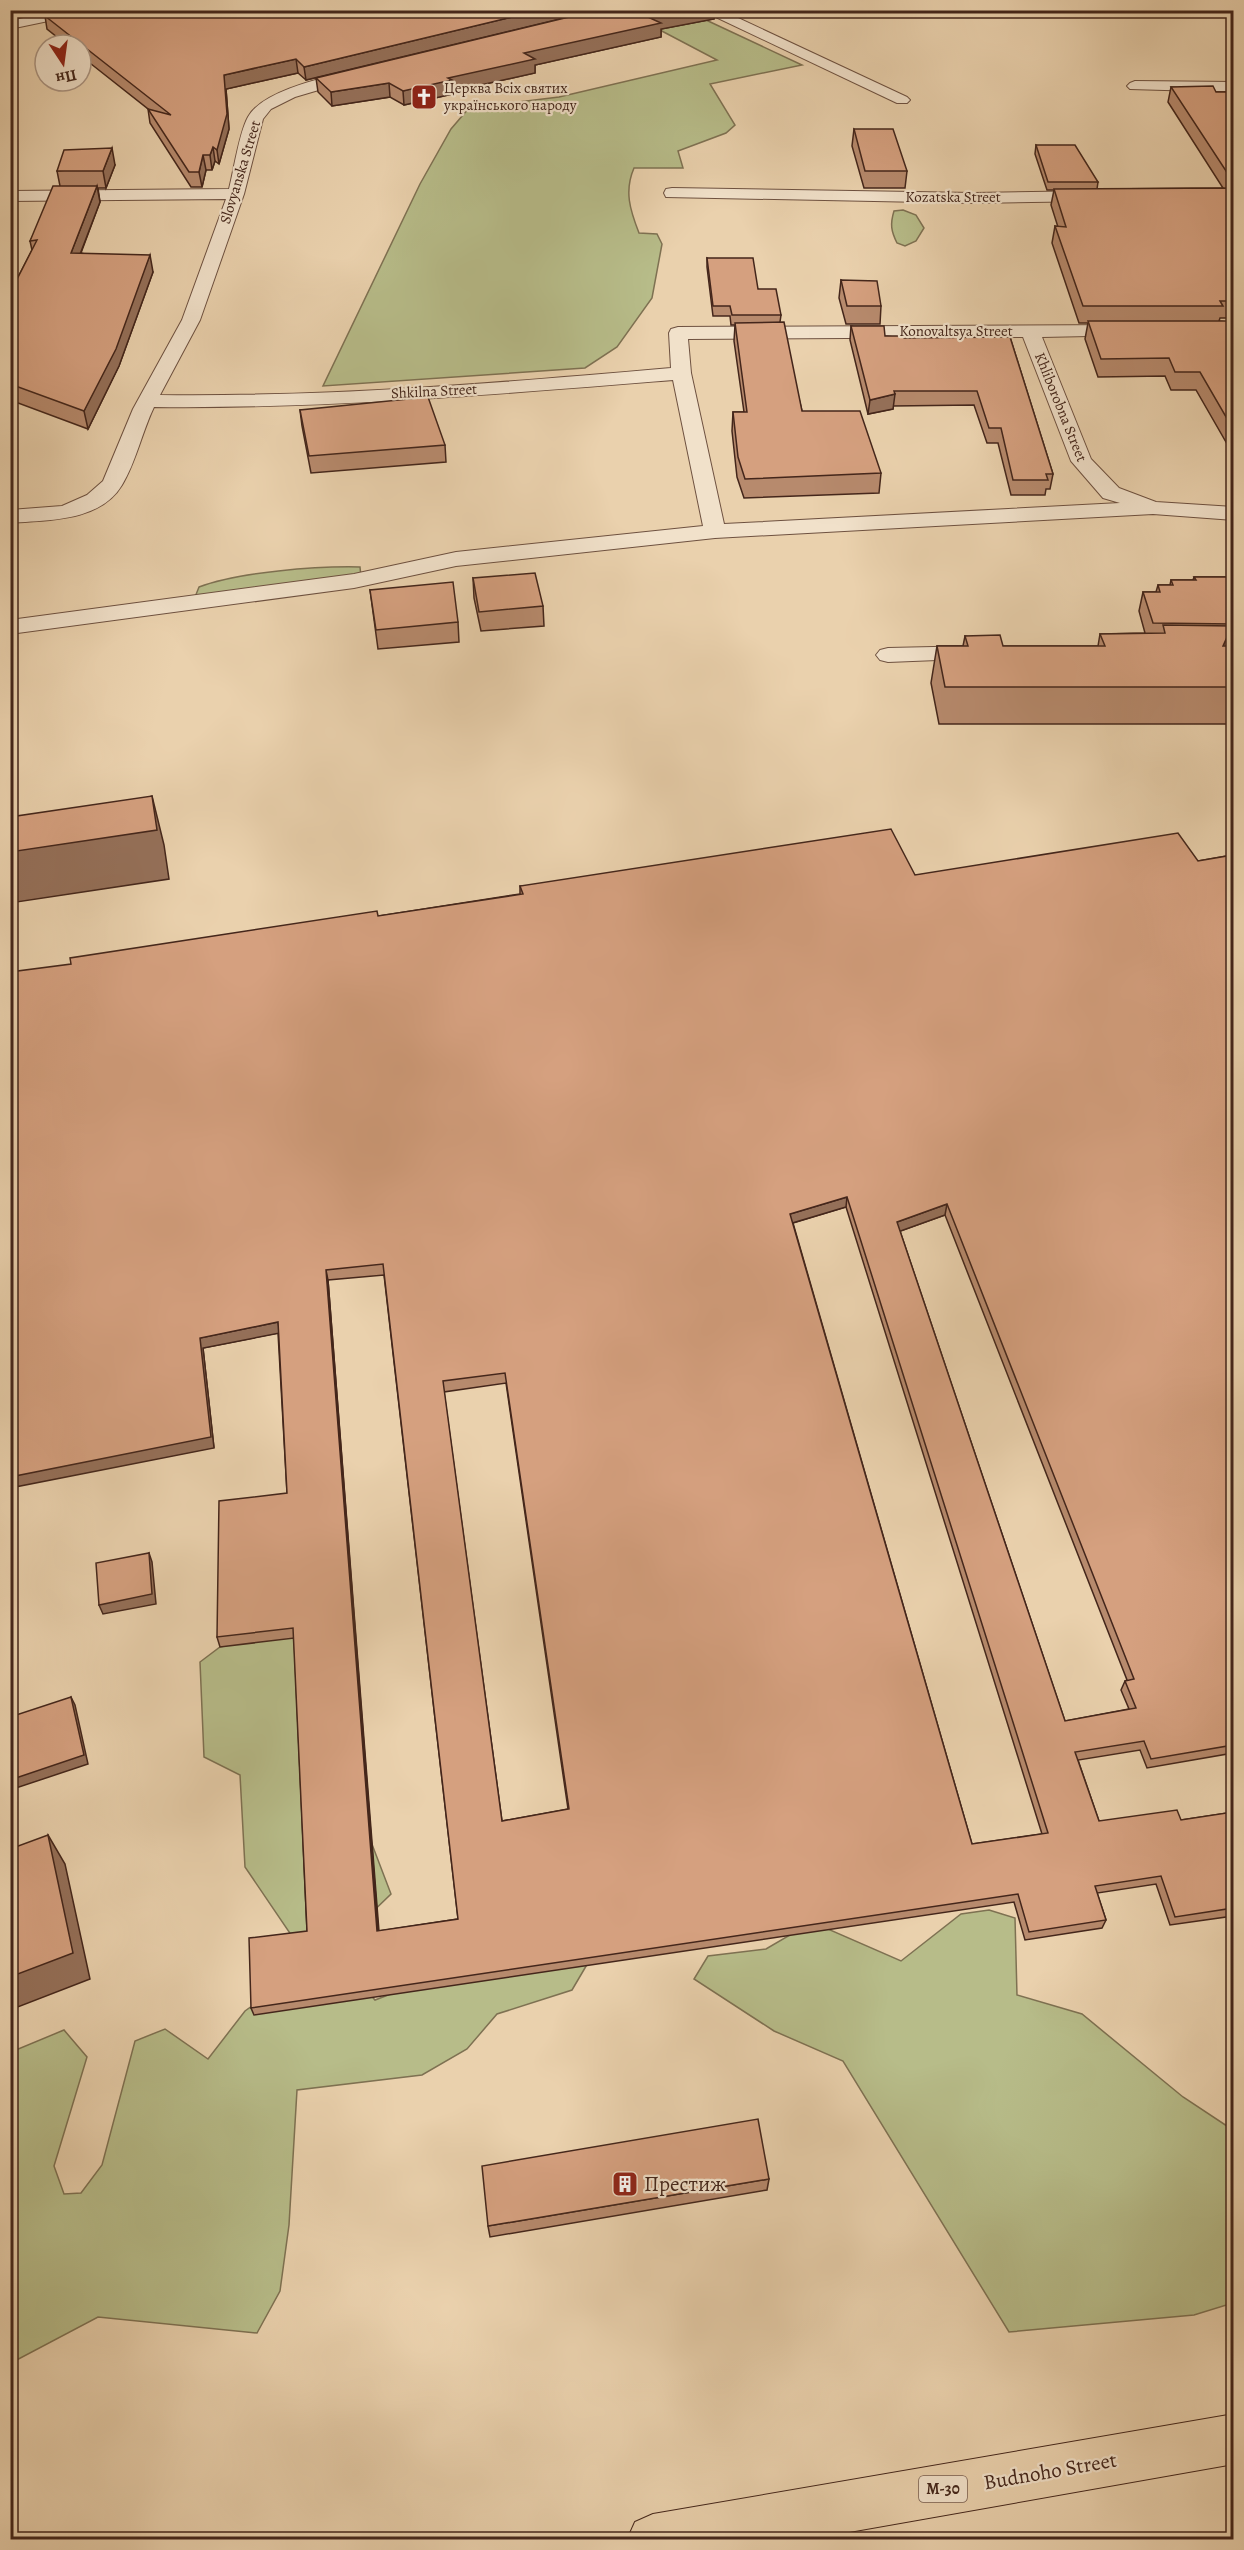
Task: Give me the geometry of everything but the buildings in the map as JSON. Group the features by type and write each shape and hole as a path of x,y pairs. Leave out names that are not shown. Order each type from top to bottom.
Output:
{"highway":[{"name":"Budnoho Street","path":"653,2540 1233,2439"}],"street":[{"path":"10,25 82,10"},
{"path":"708,10 902,100"},
{"name":"Slovyanska Street","path":"10,517 66,512 95,500 112,484 148,401 191,320 236,194 255,118 266,106 290,94 376,70"},
{"path":"1135,86 1233,87"},
{"name":"Kozatska Street","path":"672,193 974,198 1110,196"},
{"path":"10,196 236,194"},
{"name":"Khliborobna Street","path":"1030,330 1081,461 1111,493 1153,508 1233,514"},
{"name":"Konovaltsya Street","path":"681,373 678,333 1150,331"},
{"path":"681,373 715,531"},
{"name":"Shkilna Street","path":"148,401 240,402 530,386 681,373"},
{"path":"10,627 354,581 456,559 715,531 1153,508"},
{"path":"888,655 1002,653"}],"green space":[{"path":"706,20 802,65 710,84 735,125 726,133 678,151 683,168 634,168 629,193 636,225 639,233 657,234 662,244 652,298 617,347 585,368 323,386 420,184 451,129 469,108 559,97 717,60 658,29"},
{"path":"903,210 916,215 924,228 916,241 905,246 897,243 892,227 894,211"},
{"path":"360,567 361,577 195,597 199,587 235,577 301,569"},
{"path":"281,1606 391,1894 331,1952 302,1951 245,1867 240,1775 204,1757 200,1662 220,1647 248,1641"},
{"path":"989,1910 1015,1918 1017,1995 1082,2014 1183,2097 1233,2130 1233,2303 1194,2315 1009,2332 843,2061 774,2031 694,1979 708,1956 766,1949 812,1922 901,1961 961,1914"},
{"path":"592,1956 572,1990 497,2014 467,2049 422,2075 297,2090 289,2225 280,2291 257,2333 98,2317 11,2363 11,2052 64,2030 87,2057 54,2166 64,2194 81,2193 102,2165 135,2041 165,2029 208,2059 245,2011 306,1967 346,1967 375,2000 479,1960"}],"place":[{"name":"Церква Всіх святих українського народу","path":"424,97"},
{"name":"Престиж","path":"625,2184"}]}
